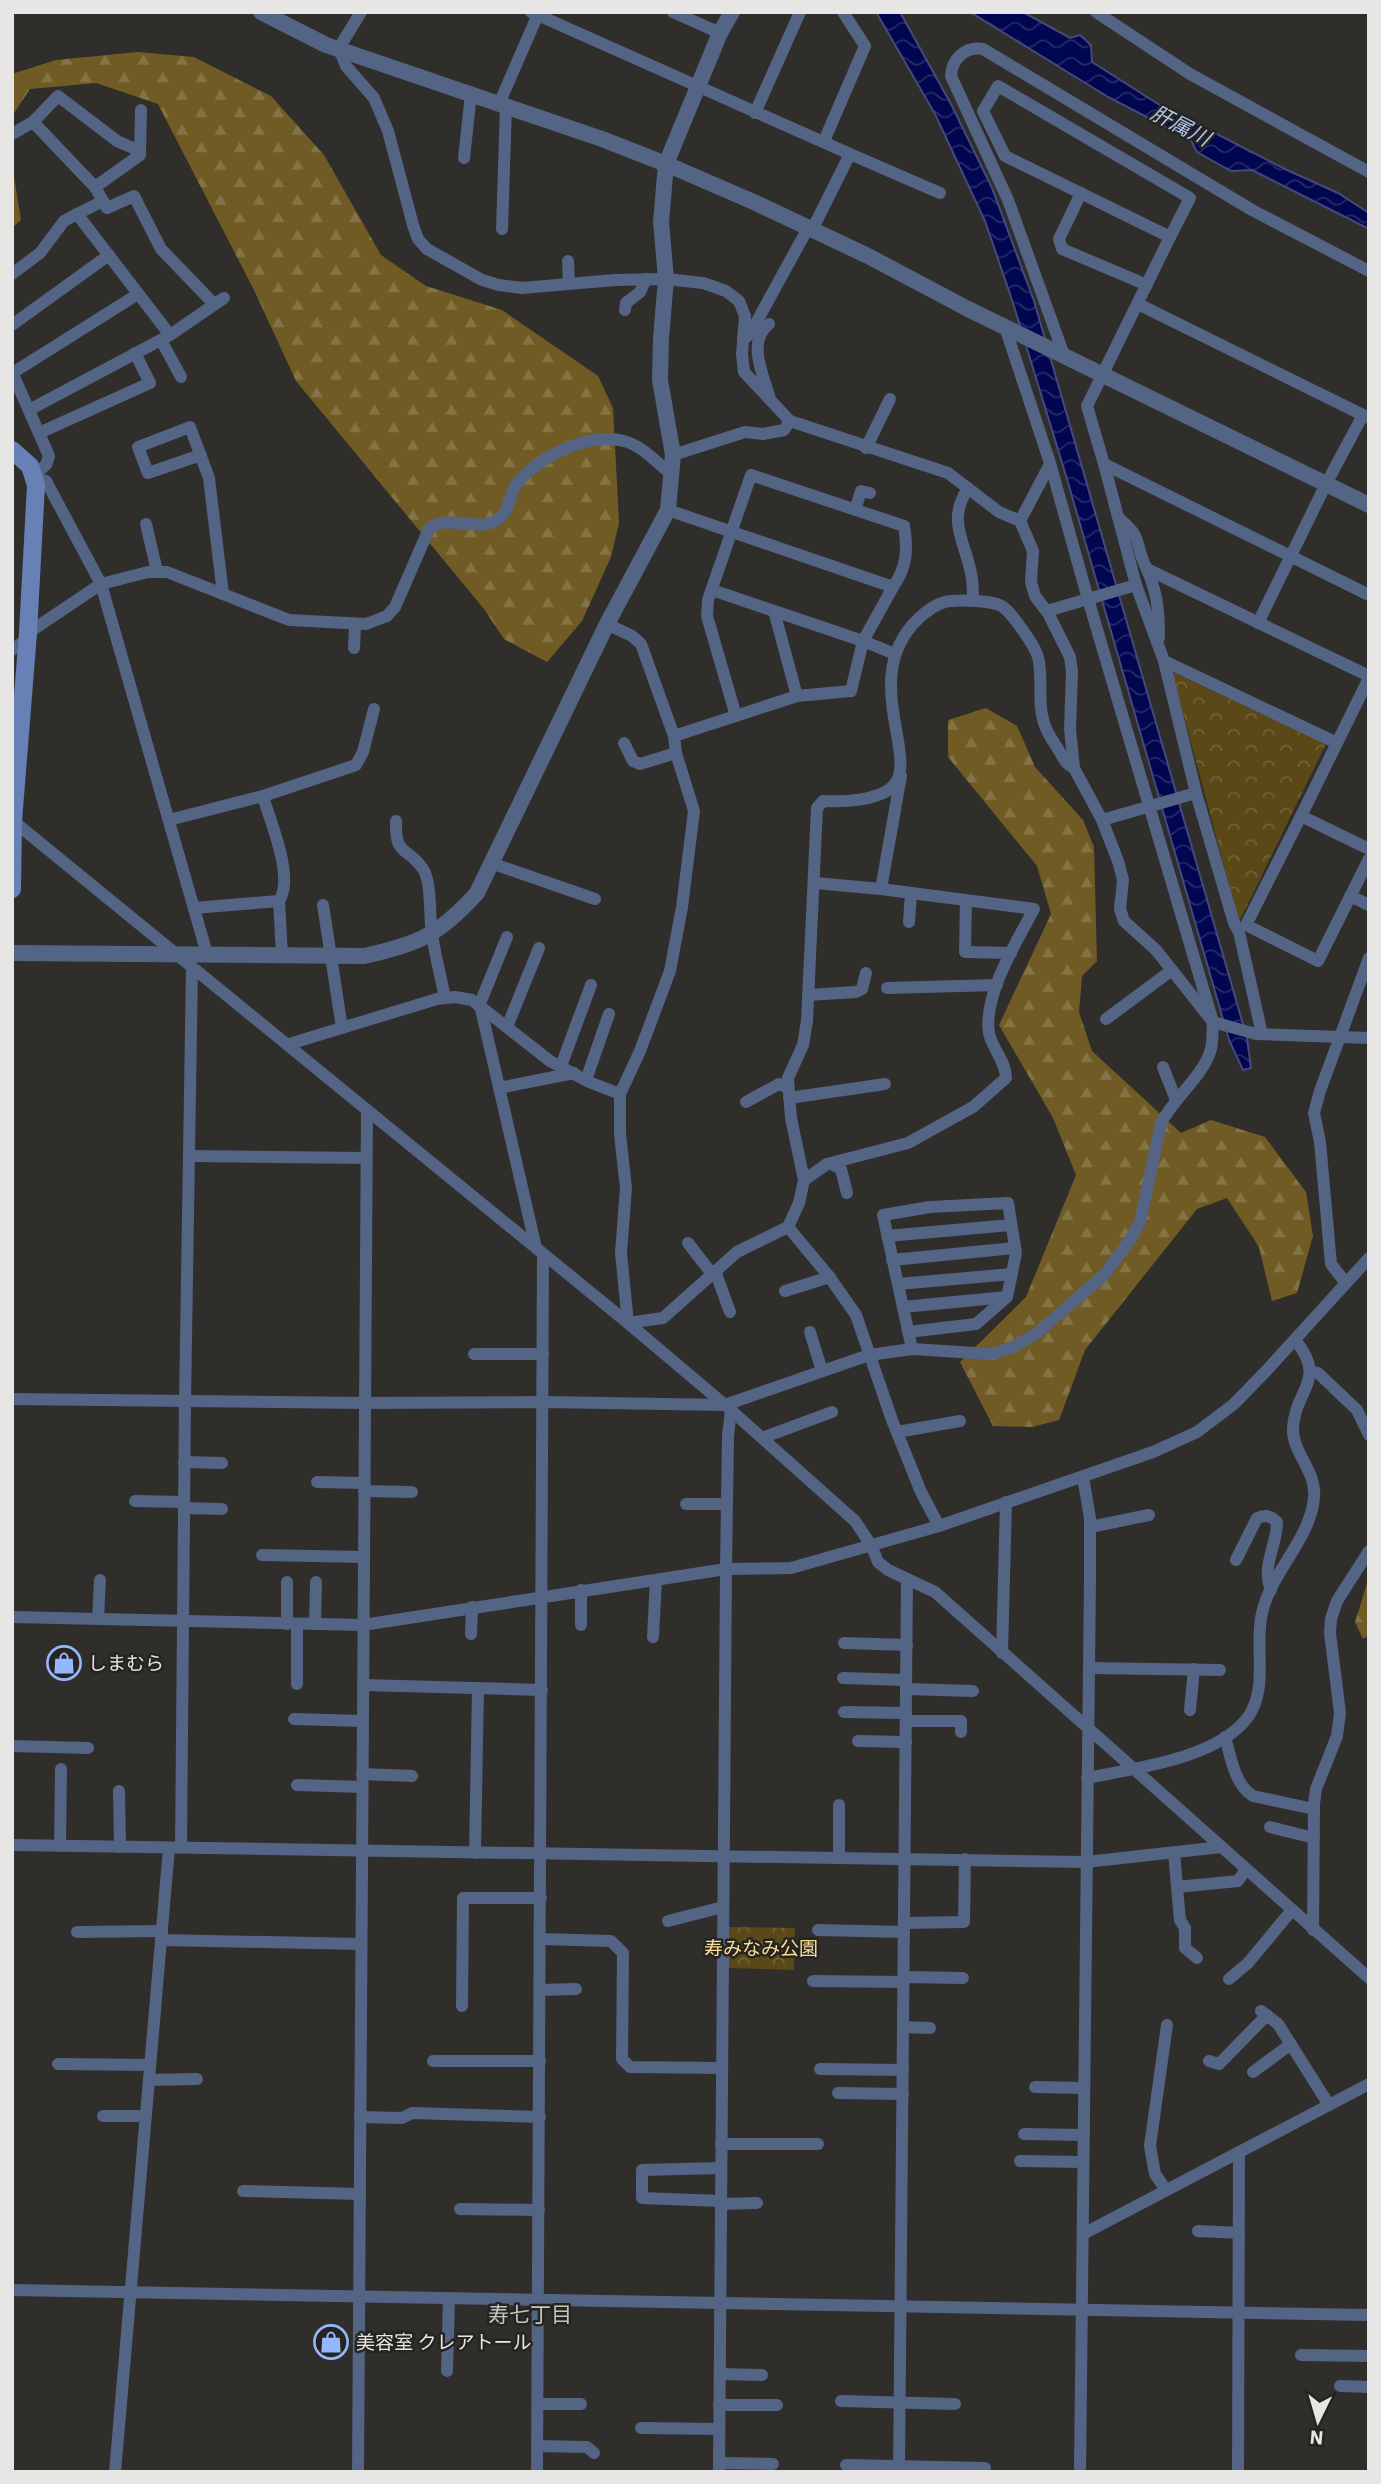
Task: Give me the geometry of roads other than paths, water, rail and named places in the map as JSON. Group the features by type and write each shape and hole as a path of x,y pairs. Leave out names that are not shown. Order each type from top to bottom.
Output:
{"main road":[{"path":"12,450 30,467 36,485 28,636 13,821 12,889"}],"street":[{"path":"261,12 297,32 339,48 666,164 810,229 1369,506"},
{"path":"339,48 360,12"},
{"path":"673,12 720,33"},
{"path":"12,953 364,956 405,947 432,934 454,918 477,892 607,624 668,510 673,455 660,380 666,279 661,222 666,164 720,33 732,12"},
{"path":"755,113 800,12"},
{"path":"824,141 864,46 844,12"},
{"path":"1096,12 1190,75 1369,172"},
{"path":"502,229 502,105 536,13 755,113 940,193"},
{"path":"1062,354 1008,200 951,76 951,66 964,51 972,47 982,49 1252,211 1369,271"},
{"path":"339,48 346,66 374,98 387,131 412,225 418,239 427,249 482,280 499,285 522,288 666,279 703,283 733,296 739,301 745,316 744,372 789,421 948,473 999,512 1020,521 1033,551 1031,582 1035,596 1047,611 1070,657 1070,729 1074,768 1102,820 1124,880 1119,909 1124,921 1156,950 1216,1023 1259,1034 1369,1038"},
{"path":"1170,237 1005,156 983,111 998,86 1191,198 1087,406 1120,520 1131,587 1164,661 1190,794 1234,923 1318,961 1369,859"},
{"path":"464,158 471,94"},
{"path":"12,134 33,122 58,96 117,141 140,151"},
{"path":"95,187 140,155 141,110"},
{"path":"29,410 165,337 219,301 161,249 134,196 107,208 95,187 33,122"},
{"path":"743,339 750,334 850,154"},
{"path":"1081,193 1059,239 1062,249 1147,285"},
{"path":"12,274 40,253 64,221 103,201"},
{"path":"77,214 138,294 165,337 181,377"},
{"path":"12,325 108,255"},
{"path":"568,261 569,284"},
{"path":"625,310 626,303 640,292 646,279"},
{"path":"138,294 13,372 49,456 46,465 33,476 46,481 102,584 208,954"},
{"path":"1138,304 1366,416 1326,484 1258,623"},
{"path":"769,324 764,328 757,345 771,403"},
{"path":"12,1399 544,1402 728,1407 869,1354 912,1349 991,1354 1011,1348 1037,1333 1104,1275 1140,1222 1156,1141 1164,1116 1205,1063 1216,1023 1050,463 1004,324"},
{"path":"39,433 150,383 135,353"},
{"path":"866,447 890,399"},
{"path":"673,455 745,432 777,433 784,430 789,421"},
{"path":"201,455 148,473 138,447 190,427 201,455 209,478 223,594"},
{"path":"12,650 102,584 157,571 166,572 289,620 366,624 387,616 395,607 424,541 435,525 485,525 495,522 505,513 514,487 529,470 556,454 593,440 622,441 639,448 672,475"},
{"path":"1020,521 1050,463"},
{"path":"1104,464 1369,595"},
{"path":"674,736 736,716 797,696 851,691 863,641 902,575 907,544 904,526 751,475 712,590 707,617 736,716"},
{"path":"968,488 960,501 957,523 971,574 973,601"},
{"path":"856,510 861,491 870,493"},
{"path":"668,510 893,587"},
{"path":"1120,520 1134,532 1149,570 1159,603 1159,646"},
{"path":"146,524 157,571"},
{"path":"1149,570 1369,677 1243,928 1259,1034"},
{"path":"1047,611 1131,587"},
{"path":"712,590 895,654"},
{"path":"899,840 905,794 890,692 890,673 895,654 916,620 937,604 950,599 998,602 1008,609 1037,654 1041,712 1045,727 1067,765 1074,768"},
{"path":"774,611 797,696"},
{"path":"607,624 632,636 641,644 674,736 676,752 694,811 682,907 670,971 640,1051 620,1094 620,1133 626,1188 621,1253 628,1323"},
{"path":"354,648 355,625"},
{"path":"1164,661 1337,743"},
{"path":"169,820 263,796 356,765 363,752 374,709"},
{"path":"624,743 633,761 640,764 676,752"},
{"path":"628,1323 663,1318 737,1252 788,1227 799,1203 804,1180 790,1118 788,1078 803,1045 815,883 817,808 823,801 848,802 883,793 895,785 901,768"},
{"path":"881,889 902,784"},
{"path":"1102,820 1190,794"},
{"path":"263,796 285,874 279,901 282,955"},
{"path":"1301,816 1369,849"},
{"path":"13,821 172,953 289,1044 728,1407 855,1521 878,1562 888,1570 935,1592 1369,1978"},
{"path":"396,821 398,846 418,863 426,875 432,934 445,998"},
{"path":"491,863 595,899"},
{"path":"804,1180 831,1164 908,1143 973,1107 1006,1079 1006,1069 992,1044 988,1028 992,996 1034,909 815,883"},
{"path":"909,922 912,893"},
{"path":"1350,896 1369,905"},
{"path":"966,900 965,952 1011,953"},
{"path":"194,908 279,901"},
{"path":"323,905 342,1028"},
{"path":"507,937 480,1007 539,1251 544,1402 537,2472"},
{"path":"507,1027 539,947"},
{"path":"1345,1282 1331,1264 1320,1142 1314,1113 1338,1038 1369,958"},
{"path":"115,2472 162,1936 175,1848 183,1622 192,968"},
{"path":"1106,1019 1172,970"},
{"path":"808,995 856,992 862,989 866,973"},
{"path":"561,1066 591,985"},
{"path":"887,988 997,985"},
{"path":"289,1044 445,998 472,1000 561,1066 620,1094"},
{"path":"586,1080 609,1014"},
{"path":"1163,1067 1176,1100"},
{"path":"499,1088 573,1073"},
{"path":"747,1102 779,1084 789,1093 885,1084"},
{"path":"358,2472 367,1110"},
{"path":"189,1156 366,1158"},
{"path":"831,1164 841,1169 847,1192"},
{"path":"908,1332 976,1324 1007,1297 1016,1261 1008,1203 930,1207 883,1215 887,1236 898,1284 908,1332 912,1349"},
{"path":"887,1236 1011,1225"},
{"path":"788,1227 830,1277 856,1315 897,1432 921,1492 939,1526"},
{"path":"688,1243 713,1272 730,1312"},
{"path":"892,1259 1015,1248"},
{"path":"12,1617 363,1625 726,1569 791,1568 939,1526 1153,1452 1198,1432 1234,1404 1369,1258"},
{"path":"898,1284 1012,1274"},
{"path":"785,1291 830,1277"},
{"path":"903,1307 1007,1297"},
{"path":"810,1332 822,1371"},
{"path":"1087,1778 1187,1755 1225,1737 1247,1718 1256,1702 1261,1615 1271,1590 1311,1515 1315,1495 1313,1476 1293,1437 1295,1414 1310,1378 1306,1354 1295,1340"},
{"path":"474,1354 543,1354"},
{"path":"1310,1371 1318,1373 1357,1410 1369,1435"},
{"path":"728,1407 719,2468 773,2464"},
{"path":"762,1438 832,1412"},
{"path":"897,1432 960,1421"},
{"path":"184,1462 222,1463"},
{"path":"1080,2472 1090,1527 1083,1477"},
{"path":"317,1482 412,1492"},
{"path":"135,1501 222,1509"},
{"path":"1002,1653 1006,1502"},
{"path":"685,1504 727,1504"},
{"path":"1090,1527 1149,1515"},
{"path":"1236,1560 1256,1518 1271,1516 1277,1522 1277,1531 1266,1578 1271,1590"},
{"path":"1313,1930 1316,1789 1336,1736 1340,1713 1330,1633 1331,1619 1338,1601 1369,1551"},
{"path":"262,1555 363,1557"},
{"path":"899,2469 907,1579"},
{"path":"98,1619 100,1580"},
{"path":"653,1637 656,1580"},
{"path":"287,1582 297,1685"},
{"path":"314,1624 316,1582"},
{"path":"581,1590 581,1625"},
{"path":"471,1634 472,1607"},
{"path":"844,1643 907,1645"},
{"path":"1089,1668 1220,1670"},
{"path":"1190,1710 1194,1669"},
{"path":"843,1678 973,1691"},
{"path":"363,1685 542,1690"},
{"path":"475,1853 478,1688"},
{"path":"844,1712 961,1721 961,1732"},
{"path":"294,1719 362,1720"},
{"path":"1225,1737 1239,1781 1245,1791 1253,1796 1314,1809"},
{"path":"858,1741 906,1742"},
{"path":"12,1746 88,1748"},
{"path":"60,1846 61,1769"},
{"path":"297,1785 412,1776"},
{"path":"119,1791 120,1847"},
{"path":"839,1805 839,1858"},
{"path":"1270,1827 1314,1838"},
{"path":"12,1845 1086,1862 1221,1847"},
{"path":"1174,1852 1180,1920 1185,1928 1185,1948 1197,1958"},
{"path":"818,1930 964,1922 965,1859"},
{"path":"1177,1887 1238,1881 1246,1869"},
{"path":"462,2006 463,1898 541,1898"},
{"path":"668,1921 723,1907"},
{"path":"1228,1979 1248,1963 1292,1910"},
{"path":"77,1932 361,1944"},
{"path":"541,1939 611,1941 623,1953 622,2059 630,2067 722,2068"},
{"path":"813,1981 963,1978"},
{"path":"540,1990 576,1989"},
{"path":"1209,2061 1219,2064 1264,2013 1278,2024 1329,2105"},
{"path":"1166,2190 1155,2174 1150,2146 1167,2025"},
{"path":"903,2027 930,2028"},
{"path":"1253,2072 1291,2044"},
{"path":"433,2061 540,2061"},
{"path":"58,2064 150,2065"},
{"path":"820,2069 903,2070"},
{"path":"149,2080 197,2079"},
{"path":"1083,2234 1369,2084"},
{"path":"1035,2087 1084,2088"},
{"path":"838,2093 903,2094"},
{"path":"360,2117 402,2118 412,2113 540,2117"},
{"path":"103,2116 146,2116"},
{"path":"1024,2134 1084,2135"},
{"path":"721,2144 818,2144"},
{"path":"1238,2472 1239,2152"},
{"path":"1020,2161 1083,2162"},
{"path":"721,2168 642,2170 642,2198 757,2203"},
{"path":"243,2191 360,2194"},
{"path":"460,2209 539,2210"},
{"path":"1199,2231 1239,2233"},
{"path":"12,2290 1369,2315"},
{"path":"447,2371 449,2298"},
{"path":"1301,2355 1369,2356"},
{"path":"720,2374 762,2375"},
{"path":"1340,2386 1369,2387"},
{"path":"841,2401 955,2404"},
{"path":"538,2404 581,2404"},
{"path":"719,2404 776,2405"},
{"path":"641,2428 719,2429"},
{"path":"538,2446 587,2447 594,2454"},
{"path":"845,2465 899,2469 985,2468"}],"water":[{"path":"876,12 900,12 952,106 992,188 1034,301 1247,1038 1251,1068 1243,1070 1229,1040 1067,479 985,221 935,114"},
{"name":"肝属川","path":"970,12 1023,12 1070,38 1080,35 1091,45 1092,62 1158,104 1338,193 1369,213 1369,229 1252,170 1231,171 1197,152 1191,140 1108,97"}],"place":[{"name":"しまむら","path":"64,1663"},
{"name":"美容室 クレアトール","path":"331,2342"}],"district":[{"name":"寿七丁目","path":"530,2314"}],"park label":[{"name":"寿みなみ公園","path":"761,1948"}]}
